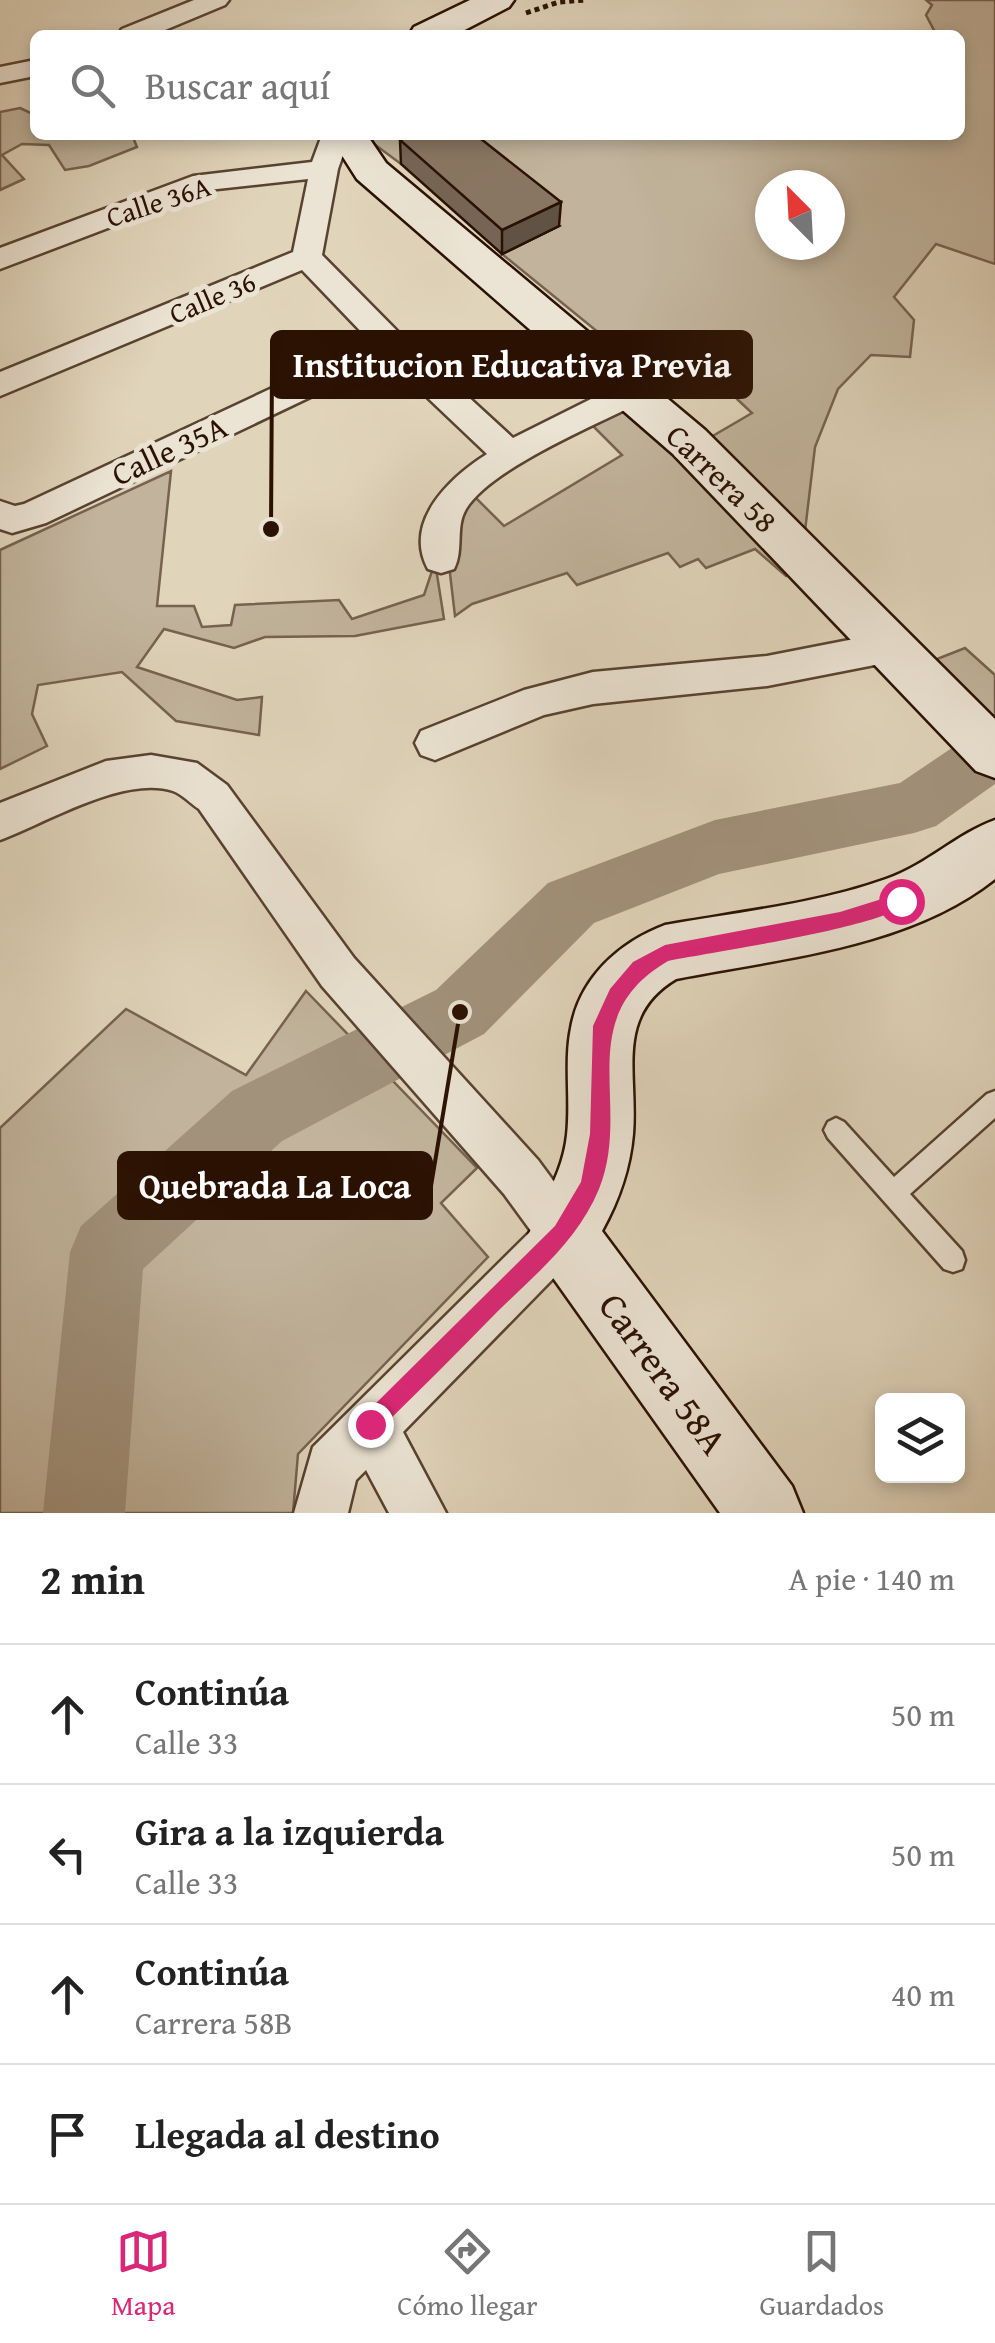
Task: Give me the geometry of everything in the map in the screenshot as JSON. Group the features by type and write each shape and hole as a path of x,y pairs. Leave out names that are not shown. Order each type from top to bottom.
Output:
{"main road":[{"path":"436,30 486,2"},
{"name":"Carrera 58","path":"336,152 372,171 690,442 995,755"},
{"path":"562,1234 590,1185 600,1134 602,1026 617,995 639,968 665,953 840,920 901,901 956,875 995,845"},
{"name":"Carrera 58A","path":"562,1234 765,1513"}],"street":[{"path":"143,30 216,0"},
{"path":"0,76 30,69"},
{"path":"336,152 308,257 392,345 511,456"},
{"name":"Calle 36A","path":"0,259 203,182 336,152"},
{"name":"Calle 36","path":"0,385 308,257"},
{"name":"Calle 35A","path":"0,514 12,520 34,514 392,345"},
{"path":"441,559 447,508 459,491 511,456 632,393"},
{"path":"435,743 538,701 593,688 767,670 890,647"},
{"path":"0,822 106,778 151,772 183,775 213,797 338,972 521,1177 562,1234 332,1466 321,1513"},
{"path":"370,1424 419,1513"}],"lane":[{"path":"894,1193 995,1102"},
{"path":"836,1130 953,1260"}],"shaded area":[{"path":"926,0 995,0 995,264 936,244 894,297 914,320 910,357 871,355 838,389 815,447 805,531 711,437 752,413 737,399 740,387 675,335 631,359 502,254 559,226 401,164 370,140 965,140 965,30 934,30 926,15 932,5"},
{"path":"20,108 30,113 30,140 134,140 137,147 89,166 65,170 49,145 22,144 2,155 24,179 0,190 0,112"},
{"path":"620,407 636,408 796,575 786,576 755,549 706,568 698,559 680,567 668,553 577,585 567,573 472,604 455,616 447,548 469,491 504,526 622,455 590,423"},
{"path":"171,471 157,606 194,606 202,627 231,625 235,605 339,600 352,619 424,595 435,562 444,619 355,636 265,637 234,648 164,629 137,667 237,700 262,697 259,735 176,721 122,672 38,685 32,714 47,746 0,769 0,550"},
{"path":"965,648 995,675 995,723 932,661"},
{"path":"306,991 477,1168 441,1203 488,1257 298,1454 293,1513 0,1513 0,1128 126,1009 246,1075"}],"building":[{"path":"400,140 482,140 561,202 502,230"}],"waterway":[{"path":"84,1513 107,1252 257,1116 460,1012 571,903 715,847 914,807 995,751"}],"place":[{"name":"Institucion Educativa Previa","path":"271,529"},
{"name":"Quebrada La Loca","path":"460,1012"}],"route":[{"path":"370,1424 562,1234 590,1185 600,1134 602,1026 617,995 639,968 665,953 840,920 901,901"}]}
